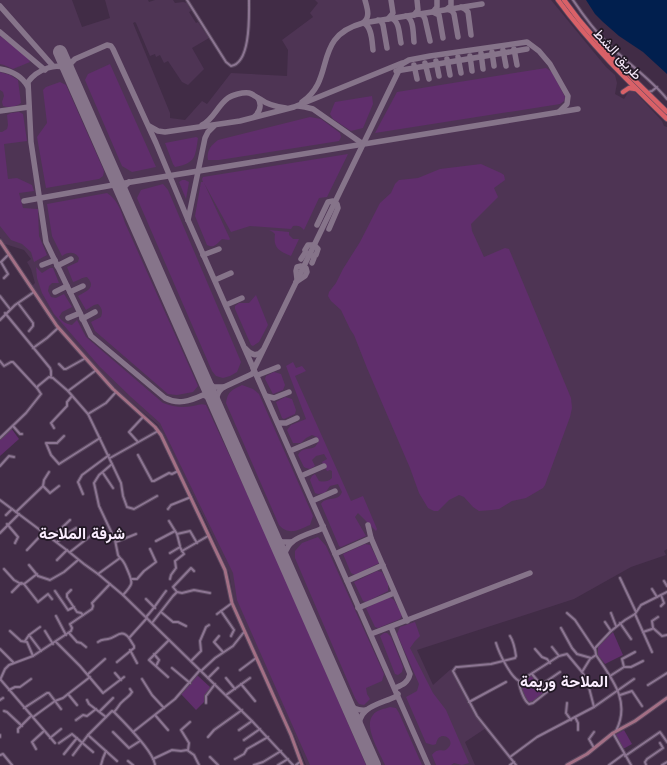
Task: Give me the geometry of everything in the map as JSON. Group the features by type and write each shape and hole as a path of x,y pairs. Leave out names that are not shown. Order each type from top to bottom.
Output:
{"highway":[{"name":"طريق الشط","path":"558,0 596,48 667,119"},
{"name":"طريق الشط","path":"564,0 588,31 627,73 667,112"},
{"path":"623,92 629,88 636,89"}],"main road":[{"path":"0,241 58,328 95,371 158,431 179,471 226,572 232,603 292,735 301,763"},
{"path":"567,765 594,749 614,732 635,721 667,698"}],"street":[{"path":"187,0 226,62 231,66 238,62 247,44 249,33 249,0"},
{"path":"573,0 607,43 667,99"},
{"path":"588,31 593,26"},
{"path":"627,73 633,67"},
{"path":"647,92 656,88"},
{"path":"654,99 656,88"},
{"path":"4,278 8,274 0,263 9,254"},
{"path":"0,320 5,313 34,292"},
{"path":"0,296 10,310"},
{"path":"18,303 33,323 33,326 29,330"},
{"path":"5,313 50,368 51,376 88,414 109,454 121,483 123,496 127,507 134,509 157,496"},
{"path":"33,348 58,328"},
{"path":"59,364 66,369 84,359"},
{"path":"0,361 5,366 13,362 40,392 40,395 26,413 0,438"},
{"path":"68,392 95,371"},
{"path":"37,388 51,376"},
{"path":"88,414 106,403 116,392"},
{"path":"54,428 51,423 67,406 67,402 72,396"},
{"path":"138,442 129,432 144,417"},
{"path":"13,426 20,434 22,434"},
{"path":"110,458 158,431"},
{"path":"64,436 57,443 46,442 53,459 59,464 100,438"},
{"path":"83,494 78,482 81,475 109,454"},
{"path":"138,455 152,481 169,473 172,474 179,471"},
{"path":"0,466 9,456 14,457"},
{"path":"112,464 94,482 101,509 116,542 118,555 124,560 132,579 131,586 123,595"},
{"path":"48,472 44,480 44,486 50,493 59,486"},
{"path":"103,473 113,488"},
{"path":"16,512 44,486"},
{"path":"168,509 171,505 191,497"},
{"path":"0,500 70,552 123,595 242,710 294,765 301,763"},
{"path":"6,515 12,509"},
{"path":"0,533 19,514"},
{"path":"51,538 70,520"},
{"path":"169,520 177,534 180,547 184,554 175,561 176,568 170,579"},
{"path":"8,524 18,537 14,543"},
{"path":"57,542 76,528"},
{"path":"177,534 190,530 196,543"},
{"path":"156,541 175,531"},
{"path":"27,550 44,532"},
{"path":"70,552 94,534"},
{"path":"116,542 136,534"},
{"path":"182,551 209,535"},
{"path":"170,553 180,547"},
{"path":"132,579 137,579 144,571 156,562 150,549"},
{"path":"57,560 67,550"},
{"path":"98,574 120,558"},
{"path":"29,565 38,576 50,580 64,572 78,560"},
{"path":"4,569 14,580 21,584 22,582 24,584 37,574"},
{"path":"194,570 190,569 173,586 177,592 182,593 194,590 210,593"},
{"path":"620,578 652,652"},
{"path":"664,581 667,586"},
{"path":"12,592 21,584"},
{"path":"24,584 38,602 48,594 52,598"},
{"path":"55,743 0,680 5,669 13,662 33,656 69,633 72,629 70,624 93,608 93,602 110,584"},
{"path":"652,589 658,597"},
{"path":"71,590 67,596 77,612 83,615"},
{"path":"55,591 68,610 74,607"},
{"path":"129,638 155,608 166,591"},
{"path":"152,623 177,592"},
{"path":"595,650 596,647 616,626 636,613 641,605 667,592"},
{"path":"661,595 664,603 661,606"},
{"path":"146,599 155,608"},
{"path":"217,614 232,603"},
{"path":"221,611 234,630 231,636"},
{"path":"161,612 172,622 178,622 186,626"},
{"path":"567,613 575,620 595,650 596,655 618,690 620,695 621,713 614,732 631,765"},
{"path":"611,613 616,626"},
{"path":"56,616 66,635"},
{"path":"658,617 652,621 653,628 662,636 667,635"},
{"path":"605,622 611,631"},
{"path":"620,623 631,639"},
{"path":"191,661 202,651 200,641 209,625"},
{"path":"25,641 29,635 40,627"},
{"path":"561,628 577,654 591,658"},
{"path":"643,632 652,630 653,628"},
{"path":"10,631 21,640 25,641 33,656"},
{"path":"45,631 53,644"},
{"path":"133,732 182,692 215,658 233,646 244,632"},
{"path":"69,633 77,642 86,647"},
{"path":"98,642 102,639 108,639 121,633 126,634 134,646 117,662"},
{"path":"29,635 41,651"},
{"path":"219,636 214,642 223,652"},
{"path":"510,636 513,642 515,658 504,662 458,667 454,669 453,673 485,727 516,765"},
{"path":"168,677 156,666 155,667 149,660 169,640"},
{"path":"56,642 88,674 103,693 124,677"},
{"path":"496,643 504,662 519,681 519,687 523,692 523,698 529,704 533,703 547,693 532,674"},
{"path":"552,647 559,656"},
{"path":"0,649 13,662"},
{"path":"535,649 550,663"},
{"path":"130,650 137,663"},
{"path":"624,667 622,659 635,652"},
{"path":"154,654 159,660 156,666"},
{"path":"519,681 559,656 567,654 588,682 594,707"},
{"path":"582,672 591,658 596,655"},
{"path":"240,670 256,658"},
{"path":"88,674 105,659"},
{"path":"610,676 624,667 631,667 643,661"},
{"path":"172,668 190,683"},
{"path":"208,678 218,668"},
{"path":"541,685 560,672"},
{"path":"115,673 121,680"},
{"path":"648,685 667,673"},
{"path":"18,732 18,729 32,717 55,701 63,698 90,677"},
{"path":"226,678 235,689"},
{"path":"226,695 250,678"},
{"path":"9,690 15,687 20,687 31,679"},
{"path":"142,679 152,696 164,708"},
{"path":"510,757 536,737 594,707 634,679"},
{"path":"469,702 506,682"},
{"path":"206,703 207,695 214,684"},
{"path":"241,684 255,701"},
{"path":"73,755 88,735 112,711 114,712 121,702 132,693 130,689"},
{"path":"620,695 632,691 642,706"},
{"path":"24,708 49,693 61,709"},
{"path":"68,694 77,705"},
{"path":"100,711 113,698"},
{"path":"87,700 106,717"},
{"path":"567,703 566,713 571,720"},
{"path":"76,720 83,715 87,716 96,709"},
{"path":"208,737 214,730 242,710"},
{"path":"4,711 22,726"},
{"path":"114,712 140,741 153,759 155,765"},
{"path":"155,715 168,730"},
{"path":"575,717 578,723 578,730"},
{"path":"239,730 252,721"},
{"path":"188,750 189,743 181,730 190,722"},
{"path":"50,738 61,729"},
{"path":"244,740 260,729"},
{"path":"36,749 32,742 44,731"},
{"path":"113,732 129,748 140,741"},
{"path":"594,732 589,739 594,749"},
{"path":"611,765 660,732 667,742"},
{"path":"59,743 71,734 93,752"},
{"path":"88,735 117,761"},
{"path":"235,759 244,754 247,749 268,737"},
{"path":"64,754 77,738"},
{"path":"646,765 645,760 663,748 660,743"},
{"path":"153,759 174,749 181,751 188,750 194,755 199,765"},
{"path":"101,765 106,751"},
{"path":"254,765 263,762 281,751"},
{"path":"0,755 2,754 12,765"},
{"path":"210,757 218,765"},
{"path":"278,765 288,759"},
{"path":"128,761 133,765"},
{"path":"510,765 514,762"},
{"path":"662,765 667,762"}],"shaded area":[{"path":"0,0 72,0 82,27 110,18 105,0 148,0 149,2 155,0 173,0 175,3 187,3 191,11 189,12 209,38 192,48 204,69 188,85 182,82 168,61 164,63 160,55 156,57 155,54 150,56 136,23 133,23 170,113 170,118 185,120 202,101 207,104 231,73 287,76 288,50 282,40 313,17 310,13 318,3 315,0 551,0 606,67 615,75 617,83 615,94 624,99 629,91 634,91 662,121 664,126 667,127 667,549 664,551 666,555 631,567 574,599 417,650 433,685 451,669 476,716 486,728 465,742 475,765 306,765 234,601 229,573 205,520 158,425 111,385 60,326 32,286 35,283 31,269 27,262 31,259 24,250 5,244 0,237"},
{"path":"0,36 28,57 30,62 13,69 0,64"},
{"path":"110,64 156,167 132,172 122,166 85,80 88,74"},
{"path":"546,68 552,72 565,97 564,101 560,104 375,133 397,92"},
{"path":"0,72 10,75 18,80 21,103 12,107 3,106 2,102 4,96 3,92 0,90"},
{"path":"60,82 66,85 104,171 103,176 99,179 46,188 37,137 47,123 43,90 46,87"},
{"path":"372,96 373,104 363,128 351,131 333,119 330,114 335,102"},
{"path":"19,112 23,114 27,141 4,144 8,179 17,178 32,185 34,191 19,193 23,208 38,209 39,236 47,255 34,262 31,252 22,244 11,240 0,226 0,132 7,129 7,115"},
{"path":"310,117 321,119 340,133 341,137 339,141 219,160 208,160 210,149 218,140"},
{"path":"196,137 198,138 196,150 191,161 175,167 165,143"},
{"path":"348,154 327,197 319,198 304,230 301,227 296,226 293,226 291,229 250,226 231,232 204,183 230,239 222,239 214,246 207,245 195,216 203,177"},
{"path":"481,164 504,175 505,180 494,188 498,197 471,224 472,231 484,257 505,248 509,249 571,398 572,408 543,488 526,498 512,501 499,509 479,511 464,497 459,495 449,500 438,511 434,511 428,508 419,493 354,335 341,310 331,301 328,296 360,242 380,203 391,193 395,184 399,180 418,178 440,169"},
{"path":"182,180 189,182 186,199 179,182"},
{"path":"163,184 168,190 241,362 237,372 230,376 223,378 216,376 212,371 137,198 141,190"},
{"path":"107,193 119,206 125,223 198,386 193,392 177,395 168,394 95,331 91,322 101,317 101,309 98,304 86,310 78,296 91,287 90,281 87,277 73,282 67,267 78,262 79,258 76,254 71,253 62,256 52,236 47,204"},
{"path":"269,230 289,232 289,235 293,239 299,239 291,256 276,246 275,234"},
{"path":"36,267 42,273 50,268 53,268 59,283 52,283 49,286 48,291 51,297 56,298 64,294 72,307 62,312 59,317 60,319 72,325 77,320 86,337 163,403 182,407 201,404 206,405 265,532 366,765 310,765 237,600 233,573 160,423 100,367 54,314 42,293 37,278"},
{"path":"256,295 268,325 259,342 253,346 251,345 235,306 239,303 249,303"},
{"path":"293,362 296,368 302,366 306,371 295,376 351,501 363,496 377,529 376,531 358,513 355,517 366,536 341,547 339,546 321,504 323,501 338,497 342,492 338,484 330,486 325,493 315,493 310,480 315,474 319,481 323,482 332,478 332,471 327,471 322,462 327,459 324,454 316,456 312,460 315,466 310,469 304,467 298,455 303,450 315,447 319,441 317,437 312,435 301,443 293,443 287,430 291,425 306,419 286,366"},
{"path":"274,372 281,374 285,385 283,390 273,394 265,379 266,376"},
{"path":"242,385 253,389 259,394 313,516 310,525 298,530 290,531 279,525 226,403 231,391"},
{"path":"285,397 292,399 296,410 295,414 284,419 282,418 276,402"},
{"path":"11,428 19,439 0,456 0,439"},
{"path":"318,537 326,546 384,674 382,681 366,688 370,699 364,705 359,704 355,698 295,558 295,551 302,543"},
{"path":"365,544 370,545 379,563 355,575 351,573 343,554"},
{"path":"377,571 382,572 388,584 388,591 366,602 363,601 354,582"},
{"path":"389,597 394,600 402,615 400,619 378,628 375,627 366,608"},
{"path":"415,622 420,636 410,648 433,693 446,710 469,763 462,765 454,763 451,765 436,765 432,755 434,752 439,750 446,750 450,745 449,739 443,736 438,739 436,744 433,745 426,743 406,697 417,691 419,684 397,634 400,627"},
{"path":"613,632 623,655 605,664 598,655 598,646"},
{"path":"387,633 391,637 403,667 402,672 398,675 395,674 380,636"},
{"path":"532,674 547,691 531,704 523,699 519,681"},
{"path":"197,675 210,687 204,702 196,710 181,694"},
{"path":"390,707 396,708 399,713 422,765 385,765 373,740 370,720 376,712"},
{"path":"624,730 632,744 623,749 615,735"}],"water":[{"path":"586,0 667,0 667,74 643,52 619,36 603,22 595,14"}],"taxiway":[{"path":"365,0 368,15 363,23 366,24 370,30 373,50"},
{"path":"388,19 393,13 391,0"},
{"path":"414,15 418,10 417,0"},
{"path":"437,0 437,7 433,12 439,15 443,38"},
{"path":"451,0 451,6 447,9 452,11 454,14 458,37"},
{"path":"302,102 313,92 319,82 330,48 336,38 347,29 363,23 482,4"},
{"path":"0,6 53,66"},
{"path":"461,7 468,12 471,35"},
{"path":"419,14 423,15 425,19 430,41"},
{"path":"406,16 412,23 414,42"},
{"path":"391,18 398,25 401,43"},
{"path":"378,20 381,21 383,25 387,48"},
{"path":"0,32 45,70"},
{"path":"254,369 402,64 409,60 430,56 527,42 539,51 550,64 568,96 567,104 559,112"},
{"path":"69,72 71,63 75,59 107,45 111,46 113,49 156,143 188,220 428,765"},
{"path":"514,49 517,65"},
{"path":"396,71 527,49"},
{"path":"503,50 506,66"},
{"path":"492,52 494,66"},
{"path":"481,53 483,69"},
{"path":"470,56 472,71"},
{"path":"458,57 461,73"},
{"path":"447,59 450,75"},
{"path":"436,61 439,76"},
{"path":"149,126 158,131 165,132 240,121 294,107 402,63"},
{"path":"425,63 429,79"},
{"path":"414,65 417,79"},
{"path":"69,72 65,68 60,67 48,68 36,74 28,82 31,142 46,242 91,336 165,398 179,402 203,395 213,399"},
{"path":"0,69 9,71 16,75 23,80 28,87"},
{"path":"202,125 210,119 224,101 241,93 250,93 269,104 286,108"},
{"path":"254,117 260,108 258,98"},
{"path":"298,106 313,109 363,144"},
{"path":"0,111 29,107"},
{"path":"24,201 119,184 578,109"},
{"path":"188,220 205,138 214,126"},
{"path":"123,194 124,187 129,182"},
{"path":"317,225 328,202 333,201 337,204 338,208 329,229"},
{"path":"305,250 308,245 314,245 318,249 316,255"},
{"path":"203,255 219,249"},
{"path":"301,259 305,253 311,254 314,258 312,263"},
{"path":"57,266 71,259"},
{"path":"42,265 55,260"},
{"path":"296,282 305,276 307,272 306,268 301,266 297,267 297,279"},
{"path":"215,280 231,273"},
{"path":"55,292 67,286"},
{"path":"70,292 83,286"},
{"path":"226,305 242,298"},
{"path":"82,319 95,312"},
{"path":"68,318 80,313"},
{"path":"246,349 250,353 256,355 262,351"},
{"path":"258,375 278,367"},
{"path":"224,387 252,374 254,371 253,368"},
{"path":"205,381 214,387 224,387 219,391 217,396 217,409"},
{"path":"266,396 274,398 289,392"},
{"path":"278,423 286,423 297,418"},
{"path":"290,451 316,440"},
{"path":"301,476 324,466"},
{"path":"312,501 335,491"},
{"path":"368,525 371,538 407,621"},
{"path":"285,562 285,554 291,543 301,536 321,529 323,526"},
{"path":"273,536 282,542 292,542"},
{"path":"335,554 371,538"},
{"path":"347,581 383,565"},
{"path":"371,634 530,573"},
{"path":"358,608 394,593"},
{"path":"391,627 410,674 406,682 395,688"},
{"path":"359,730 359,722 361,716 365,712 375,705 395,697 398,694"},
{"path":"347,702 355,709 366,710"}],"runway":[{"path":"60,52 374,765"}],"district":[{"name":"شرفة الملاحة","path":"82,533"},
{"name":"الملاحة وريمة","path":"564,681"}]}
